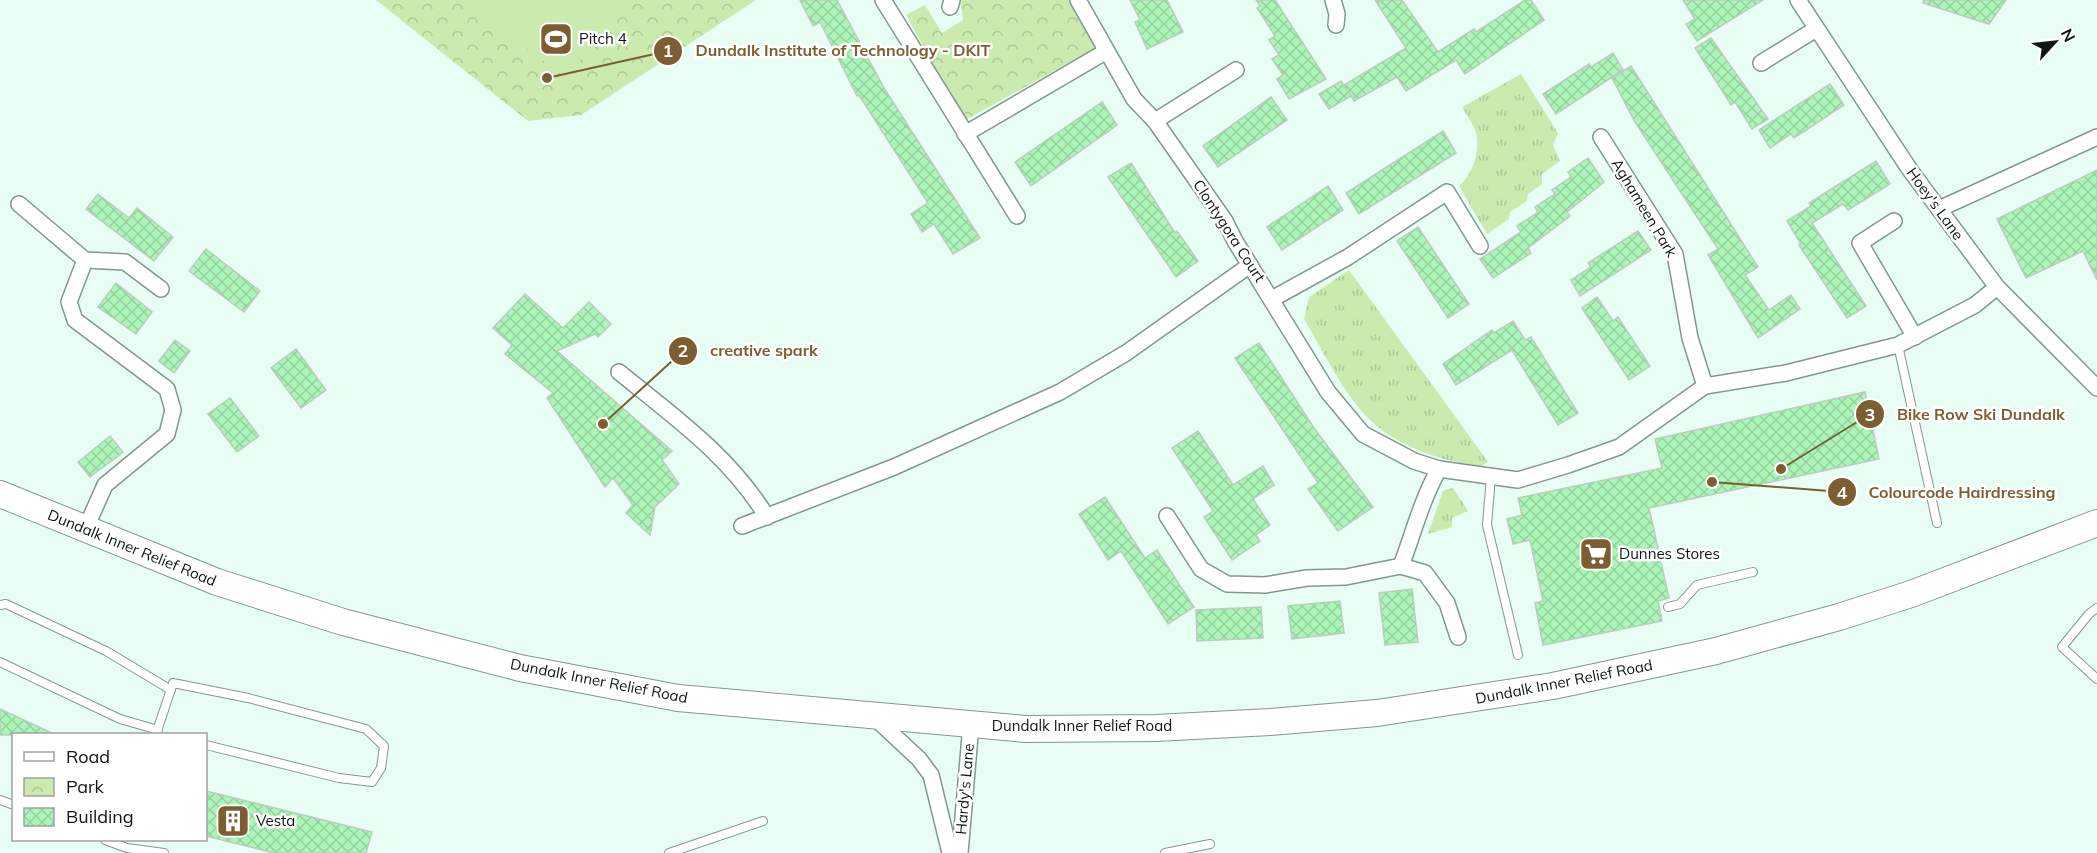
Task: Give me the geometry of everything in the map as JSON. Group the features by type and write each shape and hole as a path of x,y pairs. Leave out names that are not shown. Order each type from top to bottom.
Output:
{"main road":[{"name":"Dundalk Inner Relief Road","path":"0,494 85,531 217,582 333,619 520,668 678,698 1026,729 1156,728 1377,713 1553,686 1716,651 1839,617 1921,590 2097,523"}],"street":[{"path":"883,0 1017,216"},
{"name":"Clontygora Court","path":"1078,0 1105,52 1134,99 1155,121 1225,221 1272,299 1348,257 1447,192 1480,246"},
{"path":"1333,0 1337,14 1336,25"},
{"name":"Hoey's Lane","path":"1798,0 1939,209 1997,287 2097,388"},
{"path":"1761,63 1816,29"},
{"path":"965,134 1105,52"},
{"path":"1155,121 1236,70"},
{"name":"Aghameen Park","path":"1601,137 1675,254 1690,338 1705,386"},
{"path":"1939,209 2008,175 2097,137"},
{"path":"19,204 85,260 125,261 161,289"},
{"path":"1894,221 1860,243 1916,337"},
{"path":"85,260 69,302 75,320 167,389 173,410 172,423 167,434 105,485 85,531"},
{"path":"742,526 894,467 1060,393 1126,353 1250,265"},
{"path":"1272,299 1328,392 1363,434 1414,461 1439,469 1518,480 1619,447 1705,386 1786,373 1898,345 1975,305 1997,287"},
{"path":"619,372 728,462 752,491 767,517"},
{"path":"1401,566 1421,515 1428,489 1439,469"},
{"path":"1167,516 1201,569 1227,584 1265,585 1307,578 1346,577 1401,566 1425,573 1447,603 1458,638"},
{"name":"Hardy's Lane","path":"873,716 919,759 931,775 950,853"},
{"name":"Hardy's Lane","path":"960,853 970,724"}],"lane":[{"path":"1898,345 1937,523"},
{"path":"1491,477 1487,525 1518,655"},
{"path":"1668,607 1680,604 1697,585 1753,572"},
{"path":"0,605 6,604 106,651 172,687 249,698 366,729 384,746 381,768 372,782 339,778 207,745"},
{"path":"2097,608 2089,614 2062,647 2097,679"},
{"path":"0,662 120,719 158,733 172,687"},
{"path":"669,853 763,821"},
{"path":"111,841 164,853"},
{"path":"1165,853 1210,843"}],"green space":[{"path":"376,0 756,0 581,115 528,121"},
{"name":"Pitch 4","path":"465,0 628,0 566,78"},
{"path":"960,0 1073,0 1099,46 967,119 947,89 906,15 925,5 942,33 963,20"},
{"path":"1521,74 1558,133 1553,145 1560,161 1542,174 1542,184 1528,194 1527,201 1510,212 1509,219 1487,234 1459,186 1468,176 1477,147 1475,130 1462,107"},
{"path":"1349,270 1488,462 1482,466 1452,461 1405,444 1377,426 1348,394 1304,319 1309,297"},
{"path":"1453,488 1468,511 1452,518 1452,527 1428,534 1443,491"}],"building":[{"path":"800,0 837,0 884,88 980,238 953,254 934,224 922,232 911,214 928,203 859,95 857,96 820,22 813,26"},
{"path":"1130,0 1167,0 1183,32 1147,49 1135,22 1140,20"},
{"path":"1256,0 1275,0 1326,79 1289,99 1277,79 1283,75 1272,59 1279,55 1269,40 1275,36 1257,8 1260,6"},
{"path":"1375,0 1402,0 1438,52 1474,29 1476,32 1525,0 1531,0 1544,20 1465,74 1456,60 1406,91 1397,77 1354,101 1344,85 1406,48"},
{"path":"1683,0 1763,0 1697,41 1686,24 1695,19"},
{"path":"1924,0 2006,0 1989,24 1923,3"},
{"path":"1711,38 1768,119 1752,129 1735,102 1731,105 1695,48"},
{"path":"1613,53 1623,70 1556,114 1543,94 1589,64 1591,67"},
{"path":"1631,66 1758,267 1745,275 1769,310 1791,295 1800,309 1758,338 1708,255 1718,249 1635,122 1612,78"},
{"path":"1341,81 1351,96 1329,109 1319,94"},
{"path":"1830,84 1844,105 1794,138 1791,134 1770,148 1759,130"},
{"path":"1271,97 1287,120 1218,167 1203,146"},
{"path":"1102,102 1117,125 1031,186 1015,162"},
{"path":"1443,131 1456,153 1359,214 1346,193"},
{"path":"1588,158 1604,182 1567,212 1570,216 1528,248 1531,253 1493,278 1480,259 1521,232 1517,226 1538,212 1535,207 1555,194 1552,190 1571,177 1568,172"},
{"path":"1876,161 1890,184 1848,210 1843,204 1812,223 1866,306 1847,318 1799,245 1801,244 1787,221 1811,206 1809,203"},
{"path":"1131,163 1175,233 1177,231 1198,261 1176,277 1108,177"},
{"path":"2097,170 2097,280 2083,251 2026,278 1997,219"},
{"path":"1328,186 1343,210 1282,250 1267,227"},
{"path":"98,194 129,218 137,208 173,237 154,261 86,209"},
{"path":"1418,227 1469,304 1448,318 1397,241"},
{"path":"1638,231 1651,250 1580,296 1571,280 1591,267 1588,263"},
{"path":"206,249 260,291 244,312 189,271"},
{"path":"116,283 152,312 136,334 98,307"},
{"path":"525,294 563,328 589,302 611,324 598,337 595,334 557,351 672,451 662,460 679,484 655,507 650,535 626,513 633,505 613,478 605,487 547,398 553,393 505,354 512,345 493,328"},
{"path":"1597,297 1613,321 1618,317 1650,366 1629,380 1582,308"},
{"path":"1513,321 1525,340 1531,337 1578,413 1558,425 1512,350 1456,385 1443,364 1492,330 1494,333"},
{"path":"175,340 190,351 174,373 159,361"},
{"path":"1259,343 1314,428 1373,507 1338,531 1308,489 1318,483 1235,358"},
{"path":"296,349 326,390 301,408 271,368"},
{"path":"1865,392 1879,459 1649,508 1669,598 1658,601 1662,621 1543,645 1535,603 1543,601 1530,540 1513,544 1507,519 1522,515 1518,498 1662,468 1655,439"},
{"path":"230,398 259,436 237,452 208,414"},
{"path":"1198,431 1233,485 1263,466 1274,485 1253,499 1270,525 1256,535 1260,541 1232,560 1204,517 1213,511 1172,448"},
{"path":"110,436 123,452 90,477 78,462"},
{"path":"1105,497 1145,558 1157,550 1194,607 1168,624 1121,551 1108,560 1079,514"},
{"path":"1412,589 1418,642 1385,645 1379,593"},
{"path":"1340,601 1344,633 1292,639 1288,606"},
{"path":"1261,607 1263,638 1197,641 1196,610"},
{"path":"0,709 52,733 12,733 12,735 0,735"},
{"path":"207,791 372,832 366,853 274,853 207,836"}],"place":[{"name":"Pitch 4","path":"556,39"},
{"name":"Dundalk Institute of Technology - DKIT","path":"547,78"},
{"name":"creative spark","path":"603,424"},
{"name":"Bike Row Ski Dundalk","path":"1781,469"},
{"name":"Colourcode Hairdressing","path":"1712,482"},
{"name":"Dunnes Stores","path":"1596,554"},
{"name":"Vesta","path":"233,821"}]}
